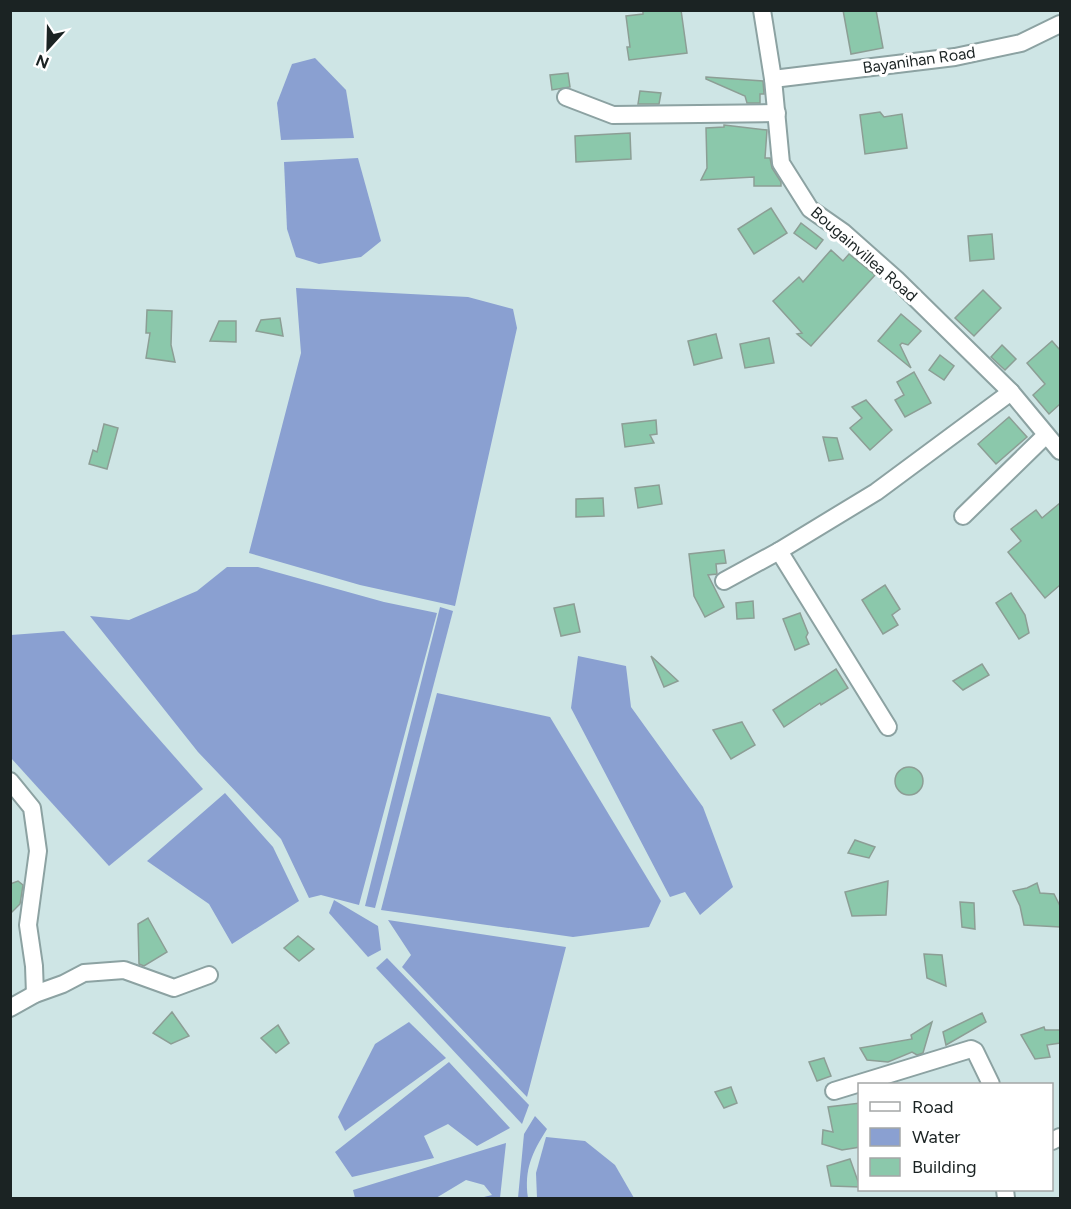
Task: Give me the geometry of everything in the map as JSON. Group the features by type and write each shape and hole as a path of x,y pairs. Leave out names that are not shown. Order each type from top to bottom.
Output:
{"street":[{"name":"Bougainvillea Road","path":"762,10 773,79 781,163 810,209 843,232 896,279 1011,392 1060,451"},
{"name":"Bayanihan Road","path":"773,79 955,57 1021,43 1060,24"},
{"path":"566,96 613,115 777,113"},
{"path":"724,580 779,551 876,492 1011,392"},
{"path":"963,516 1046,435"},
{"path":"779,551 888,727"},
{"path":"10,780 32,808 38,851 28,925 34,966 35,994"},
{"path":"10,1008 35,994 63,984 84,973 124,970 174,988 209,975"},
{"path":"860,1083 971,1049 975,1051 991,1083"},
{"path":"834,1091 858,1084"}],"water":[{"path":"315,58 346,90 354,138 281,140 277,103 292,64"},
{"path":"358,158 381,241 361,257 319,264 296,257 287,229 284,162"},
{"path":"296,288 468,297 513,309 517,328 455,606 360,585 249,553 301,353"},
{"path":"227,567 258,567 384,602 437,613 359,905 321,895 309,898 281,839 198,752 90,616 129,620 197,591"},
{"path":"440,607 453,611 375,908 365,906"},
{"path":"64,631 203,789 109,866 11,758 11,635"},
{"path":"578,656 626,666 631,707 703,807 733,887 700,915 685,892 670,897 571,708"},
{"path":"437,693 550,717 661,901 649,927 573,937 381,910"},
{"path":"225,793 273,847 299,901 232,944 209,904 147,861"},
{"path":"334,900 378,926 381,950 368,957 329,913"},
{"path":"388,920 566,947 527,1097 402,967 411,955"},
{"path":"387,958 529,1105 522,1124 376,968"},
{"path":"409,1022 446,1058 345,1131 338,1117 375,1044"},
{"path":"449,1062 510,1128 477,1146 448,1124 424,1136 434,1158 352,1177 335,1152"},
{"path":"535,1116 547,1129 530,1162 527,1178 528,1198 518,1198 524,1134"},
{"path":"546,1137 585,1141 615,1165 634,1198 537,1198 536,1173"},
{"path":"506,1143 500,1198 480,1198 492,1195 484,1185 466,1180 436,1198 355,1198 353,1190"}],"building":[{"path":"643,10 681,10 687,53 629,60 627,47 630,47 626,16 643,14"},
{"path":"843,10 876,10 883,48 851,54"},
{"path":"568,73 570,87 552,90 550,75"},
{"path":"706,77 763,81 764,94 760,94 760,103 747,103 745,96"},
{"path":"640,91 661,93 659,104 638,104"},
{"path":"880,112 884,117 902,114 907,148 865,154 860,115"},
{"path":"724,125 767,130 765,158 770,158 781,186 754,186 754,177 701,180 707,168 706,128 724,127"},
{"path":"630,133 631,159 576,162 575,136"},
{"path":"771,208 787,233 754,254 738,229"},
{"path":"801,223 823,240 816,249 794,233"},
{"path":"992,234 994,259 970,261 968,236"},
{"path":"831,250 843,261 849,254 875,275 811,346 797,334 802,333 773,301 799,277 803,282"},
{"path":"983,290 1001,308 974,336 955,318"},
{"path":"147,310 172,311 171,345 175,362 146,358 150,333 146,333"},
{"path":"901,314 921,331 908,345 902,343 900,345 911,368 878,341"},
{"path":"280,318 283,336 256,331 261,320"},
{"path":"219,321 236,321 236,342 210,341"},
{"path":"716,334 722,358 694,365 688,341"},
{"path":"769,338 774,363 745,368 740,344"},
{"path":"1052,341 1060,350 1060,404 1049,414 1033,395 1045,384 1027,363"},
{"path":"1002,345 1016,359 1005,370 991,357"},
{"path":"940,355 954,366 944,380 929,370"},
{"path":"914,372 931,403 905,417 895,400 904,395 897,382"},
{"path":"866,400 892,430 870,450 850,428 862,418 852,407"},
{"path":"1009,417 1027,437 996,464 978,444"},
{"path":"656,420 657,434 650,435 654,443 625,447 622,424"},
{"path":"104,424 118,428 107,469 89,464 93,450 97,452"},
{"path":"823,437 837,438 843,459 829,461"},
{"path":"659,485 662,504 638,508 635,488"},
{"path":"603,498 604,516 576,517 576,499"},
{"path":"1060,503 1060,585 1045,598 1008,552 1021,541 1011,529 1036,510 1042,518"},
{"path":"724,550 726,563 716,564 717,574 708,575 724,607 705,617 694,596 689,554"},
{"path":"885,585 900,609 892,615 898,625 883,634 862,600"},
{"path":"1011,593 1025,615 1029,633 1019,639 996,603"},
{"path":"753,601 754,618 737,619 736,603"},
{"path":"574,604 580,632 561,636 554,608"},
{"path":"800,613 808,633 806,637 809,644 795,650 783,619"},
{"path":"651,656 678,681 664,687"},
{"path":"982,664 989,675 963,690 953,681"},
{"path":"836,669 848,688 784,727 773,710"},
{"path":"742,722 755,745 731,759 713,730"},
{"path":"909,767 919,771 923,781 919,791 909,795 899,791 895,781 899,771"},
{"path":"855,840 875,847 869,858 848,853"},
{"path":"18,881 23,885 20,904 10,914 10,884"},
{"path":"888,881 886,915 852,916 845,892"},
{"path":"1037,883 1040,893 1054,894 1060,906 1060,927 1024,925 1020,906 1013,891"},
{"path":"960,902 974,903 975,929 962,927"},
{"path":"148,918 167,952 144,966 139,964 138,924"},
{"path":"298,936 314,949 299,961 284,948"},
{"path":"924,954 942,955 946,986 927,978"},
{"path":"172,1012 189,1036 171,1044 153,1033"},
{"path":"982,1013 986,1022 946,1045 943,1032"},
{"path":"932,1022 923,1053 917,1055 912,1052 888,1062 867,1060 860,1048 912,1039 911,1035"},
{"path":"278,1025 289,1043 276,1053 261,1038"},
{"path":"1044,1027 1045,1030 1060,1030 1060,1043 1047,1045 1050,1057 1035,1059 1021,1035"},
{"path":"824,1058 831,1076 817,1081 809,1062"},
{"path":"731,1087 737,1103 724,1108 715,1092"},
{"path":"858,1103 858,1147 842,1150 822,1144 823,1130 833,1132 828,1107"},
{"path":"850,1159 858,1187 831,1186 827,1166"}]}
